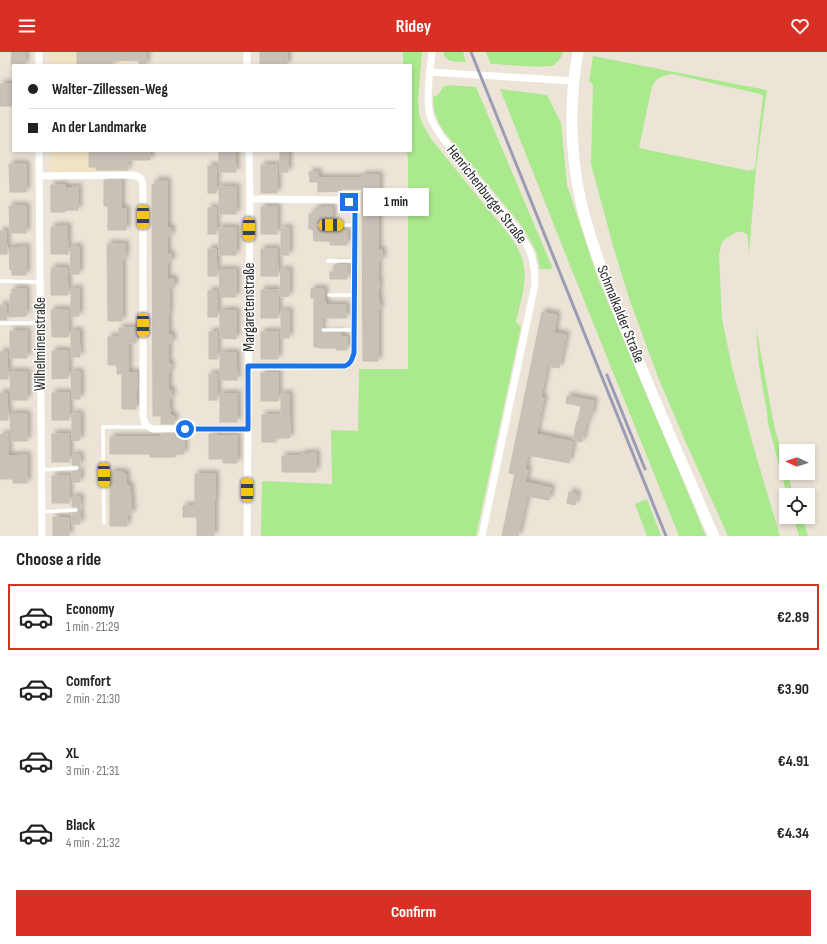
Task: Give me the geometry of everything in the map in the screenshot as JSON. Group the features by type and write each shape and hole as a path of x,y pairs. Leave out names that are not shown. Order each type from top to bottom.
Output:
{"main road":[{"path":"574,81 578,52"},
{"name":"Schmalkalder Straße","path":"574,81 572,138 581,202 588,225 602,269 651,392 714,536"}],"street":[{"path":"39,52 39,64"},
{"path":"247,52 247,64"},
{"name":"Henrichenburger Straße","path":"432,52 428,101 434,126 516,228 529,249 534,268 535,284 482,536"},
{"path":"430,72 574,81"},
{"name":"Wilhelminenstraße","path":"39,152 42,536"},
{"name":"Margaretenstraße","path":"247,536 250,198 249,152"},
{"path":"39,176 133,175 142,180 144,423 153,429 248,429"},
{"path":"248,366 345,366 349,365 352,361 354,353 355,212 353,206 344,200 250,198"}],"lane":[{"path":"319,225 355,225"},
{"path":"328,261 355,261"},
{"path":"0,281 40,282"},
{"path":"329,295 354,295"},
{"path":"0,323 40,323"},
{"path":"323,330 354,330"},
{"path":"104,523 103,427 148,427"},
{"path":"41,470 77,468"},
{"path":"42,512 76,510"}],"shaded area":[{"path":"49,52 128,52 128,64 49,64"},
{"path":"50,152 129,152 129,172 50,172"}],"green space":[{"path":"403,52 422,52 418,100 419,114 422,123 431,139 503,227 521,255 523,262 525,277 516,322 521,327 476,536 261,536 262,481 332,484 331,430 358,431 359,369 408,369 407,152 412,152 412,64 403,64"},
{"path":"443,52 463,52 466,62 449,60 444,56"},
{"path":"486,52 563,52 560,59 554,65 542,67 491,64"},
{"path":"593,56 767,90 756,168 749,254 747,234 737,232 722,242 719,254 722,319 732,367 780,536 728,536 658,377 630,301 613,246 591,164 593,84 589,82","holes":["672,74 760,94 763,96 755,168 750,171 639,148 652,86 662,76"]},
{"path":"448,85 476,87 553,269 540,269 536,251 521,225 444,132 437,120 433,97 438,95 443,87"},
{"path":"500,89 547,95 561,123 567,185 597,276 706,536 679,536"},
{"path":"756,327 774,425 779,444 779,465 768,423 759,365"},
{"path":"783,480 789,480 792,488 785,488"},
{"path":"647,499 661,536 647,536 635,504"},
{"path":"795,524 804,524 808,536 799,536"}],"building":[{"path":"12,52 25,52 25,64 11,65"},
{"path":"77,52 146,52 146,64 139,64 139,61 113,60 113,64 77,64"},
{"path":"260,52 287,52 287,64 260,64"},
{"path":"0,84 12,84 12,106 0,106"},
{"path":"89,152 150,152 150,160 128,160 128,170 96,170 96,167 89,167"},
{"path":"219,152 235,152 236,172 219,172"},
{"path":"280,152 288,152 288,172 280,172"},
{"path":"9,164 26,164 26,192 10,192"},
{"path":"261,165 277,165 277,193 261,193"},
{"path":"208,166 216,166 216,193 208,193"},
{"path":"309,172 318,172 318,178 362,178 362,175 379,175 378,250 382,250 382,260 378,260 378,298 380,309 378,309 378,361 363,361 362,189 341,189 341,191 318,192 318,182 310,182"},
{"path":"104,180 121,180 121,209 126,209 126,230 108,230 108,206 104,206"},
{"path":"155,181 167,181 167,228 171,228 171,236 167,236 167,254 171,254 171,262 167,262 167,279 174,279 174,288 169,288 168,335 172,335 172,343 168,343 168,364 171,364 170,372 168,372 168,390 171,390 172,398 169,398 170,416 174,416 174,424 161,424 161,416 153,416 152,185 154,185"},
{"path":"51,185 65,185 65,188 78,187 78,210 51,212"},
{"path":"219,187 236,187 236,214 219,214"},
{"path":"9,206 26,206 26,233 10,233"},
{"path":"261,207 277,207 277,234 261,234"},
{"path":"332,207 332,222 318,222 316,226 319,228 332,228 332,231 347,231 347,245 330,245 330,241 314,241 313,229 309,229 309,214 315,214 315,208"},
{"path":"208,208 216,208 216,234 208,234"},
{"path":"67,226 68,254 51,254 51,227"},
{"path":"219,228 236,228 236,255 219,255"},
{"path":"281,228 289,228 289,255 281,255"},
{"path":"0,231 6,231 7,254 0,254"},
{"path":"107,244 125,244 125,259 122,259 122,321 108,321"},
{"path":"26,247 26,275 12,275 12,270 10,270 9,248"},
{"path":"71,247 79,247 79,274 70,274"},
{"path":"208,249 216,249 217,276 208,276"},
{"path":"261,249 277,249 278,276 261,276"},
{"path":"334,265 347,265 347,279 330,279 330,272 334,272"},
{"path":"51,268 67,268 68,295 51,295"},
{"path":"219,270 236,270 236,297 220,297"},
{"path":"281,270 289,270 289,296 280,297"},
{"path":"12,289 26,289 26,316 10,317 10,294 12,294"},
{"path":"71,289 79,289 79,316 71,316"},
{"path":"311,289 324,289 324,302 326,302 326,305 346,305 346,318 322,318 322,327 320,330 323,333 341,333 341,337 347,337 347,350 314,347 314,298 311,298"},
{"path":"261,290 278,290 278,318 261,318"},
{"path":"208,291 217,291 217,317 208,317"},
{"path":"0,305 6,305 7,320 0,320"},
{"path":"51,310 68,310 68,337 52,337"},
{"path":"220,311 236,311 236,339 220,338"},
{"path":"281,311 289,311 289,338 281,338"},
{"path":"542,312 557,315 554,333 566,335 559,368 547,366 541,397 544,398 536,434 573,442 569,463 528,455 525,469 528,470 525,482 551,488 549,500 527,496 518,536 502,536 515,474 509,473"},
{"path":"119,328 136,328 136,343 128,343 128,373 137,373 136,409 122,409 122,374 117,374 117,365 108,365 108,337 119,337"},
{"path":"10,331 27,331 27,358 10,358"},
{"path":"71,331 79,331 80,357 71,357"},
{"path":"209,332 217,332 217,359 209,359"},
{"path":"261,332 278,332 278,359 261,359"},
{"path":"52,351 68,351 68,378 52,379"},
{"path":"0,352 7,352 8,379 0,379"},
{"path":"220,353 236,353 237,380 220,380"},
{"path":"10,372 27,372 27,400 11,400"},
{"path":"71,372 80,372 80,399 72,399"},
{"path":"261,373 278,373 278,401 261,401"},
{"path":"209,374 217,374 217,400 209,400"},
{"path":"0,393 7,393 8,420 0,420"},
{"path":"52,393 69,393 69,420 52,420"},
{"path":"220,394 237,394 237,422 220,422"},
{"path":"281,394 289,394 290,438 276,438 276,442 262,442 262,415 281,415"},
{"path":"567,396 594,401 591,416 589,416 586,423 582,442 573,440 581,406 566,403"},
{"path":"10,414 27,414 27,441 11,441"},
{"path":"72,414 80,414 80,440 72,441"},
{"path":"8,434 8,456 27,455 27,483 13,483 13,479 0,479 0,435"},
{"path":"52,434 69,434 69,462 52,462"},
{"path":"161,434 174,434 174,437 184,437 184,454 175,454 175,457 150,457 150,454 110,454 110,437 161,437"},
{"path":"209,434 217,434 217,436 237,436 237,463 223,463 223,459 209,459"},
{"path":"316,453 316,472 282,472 282,456 301,456 301,454"},
{"path":"72,455 80,455 80,467 78,465 72,465"},
{"path":"80,469 80,482 72,482 72,472"},
{"path":"110,472 123,472 126,474 126,485 130,486 132,514 127,514 127,526 110,526"},
{"path":"195,474 215,474 214,536 197,536 197,517 183,517 183,506 195,506"},
{"path":"52,476 69,476 69,503 52,503"},
{"path":"569,492 577,494 575,505 567,503"},
{"path":"72,497 80,497 80,524 72,524 72,513 77,513 79,510 77,507 72,507"},
{"path":"53,517 69,518 69,536 53,536"}],"railway":[{"path":"471,52 666,536"},
{"path":"607,375 645,469"}],"route":[{"path":"185,429 248,429 248,366 345,366 349,365 352,361 354,353 355,212 353,206 349,202"}]}
